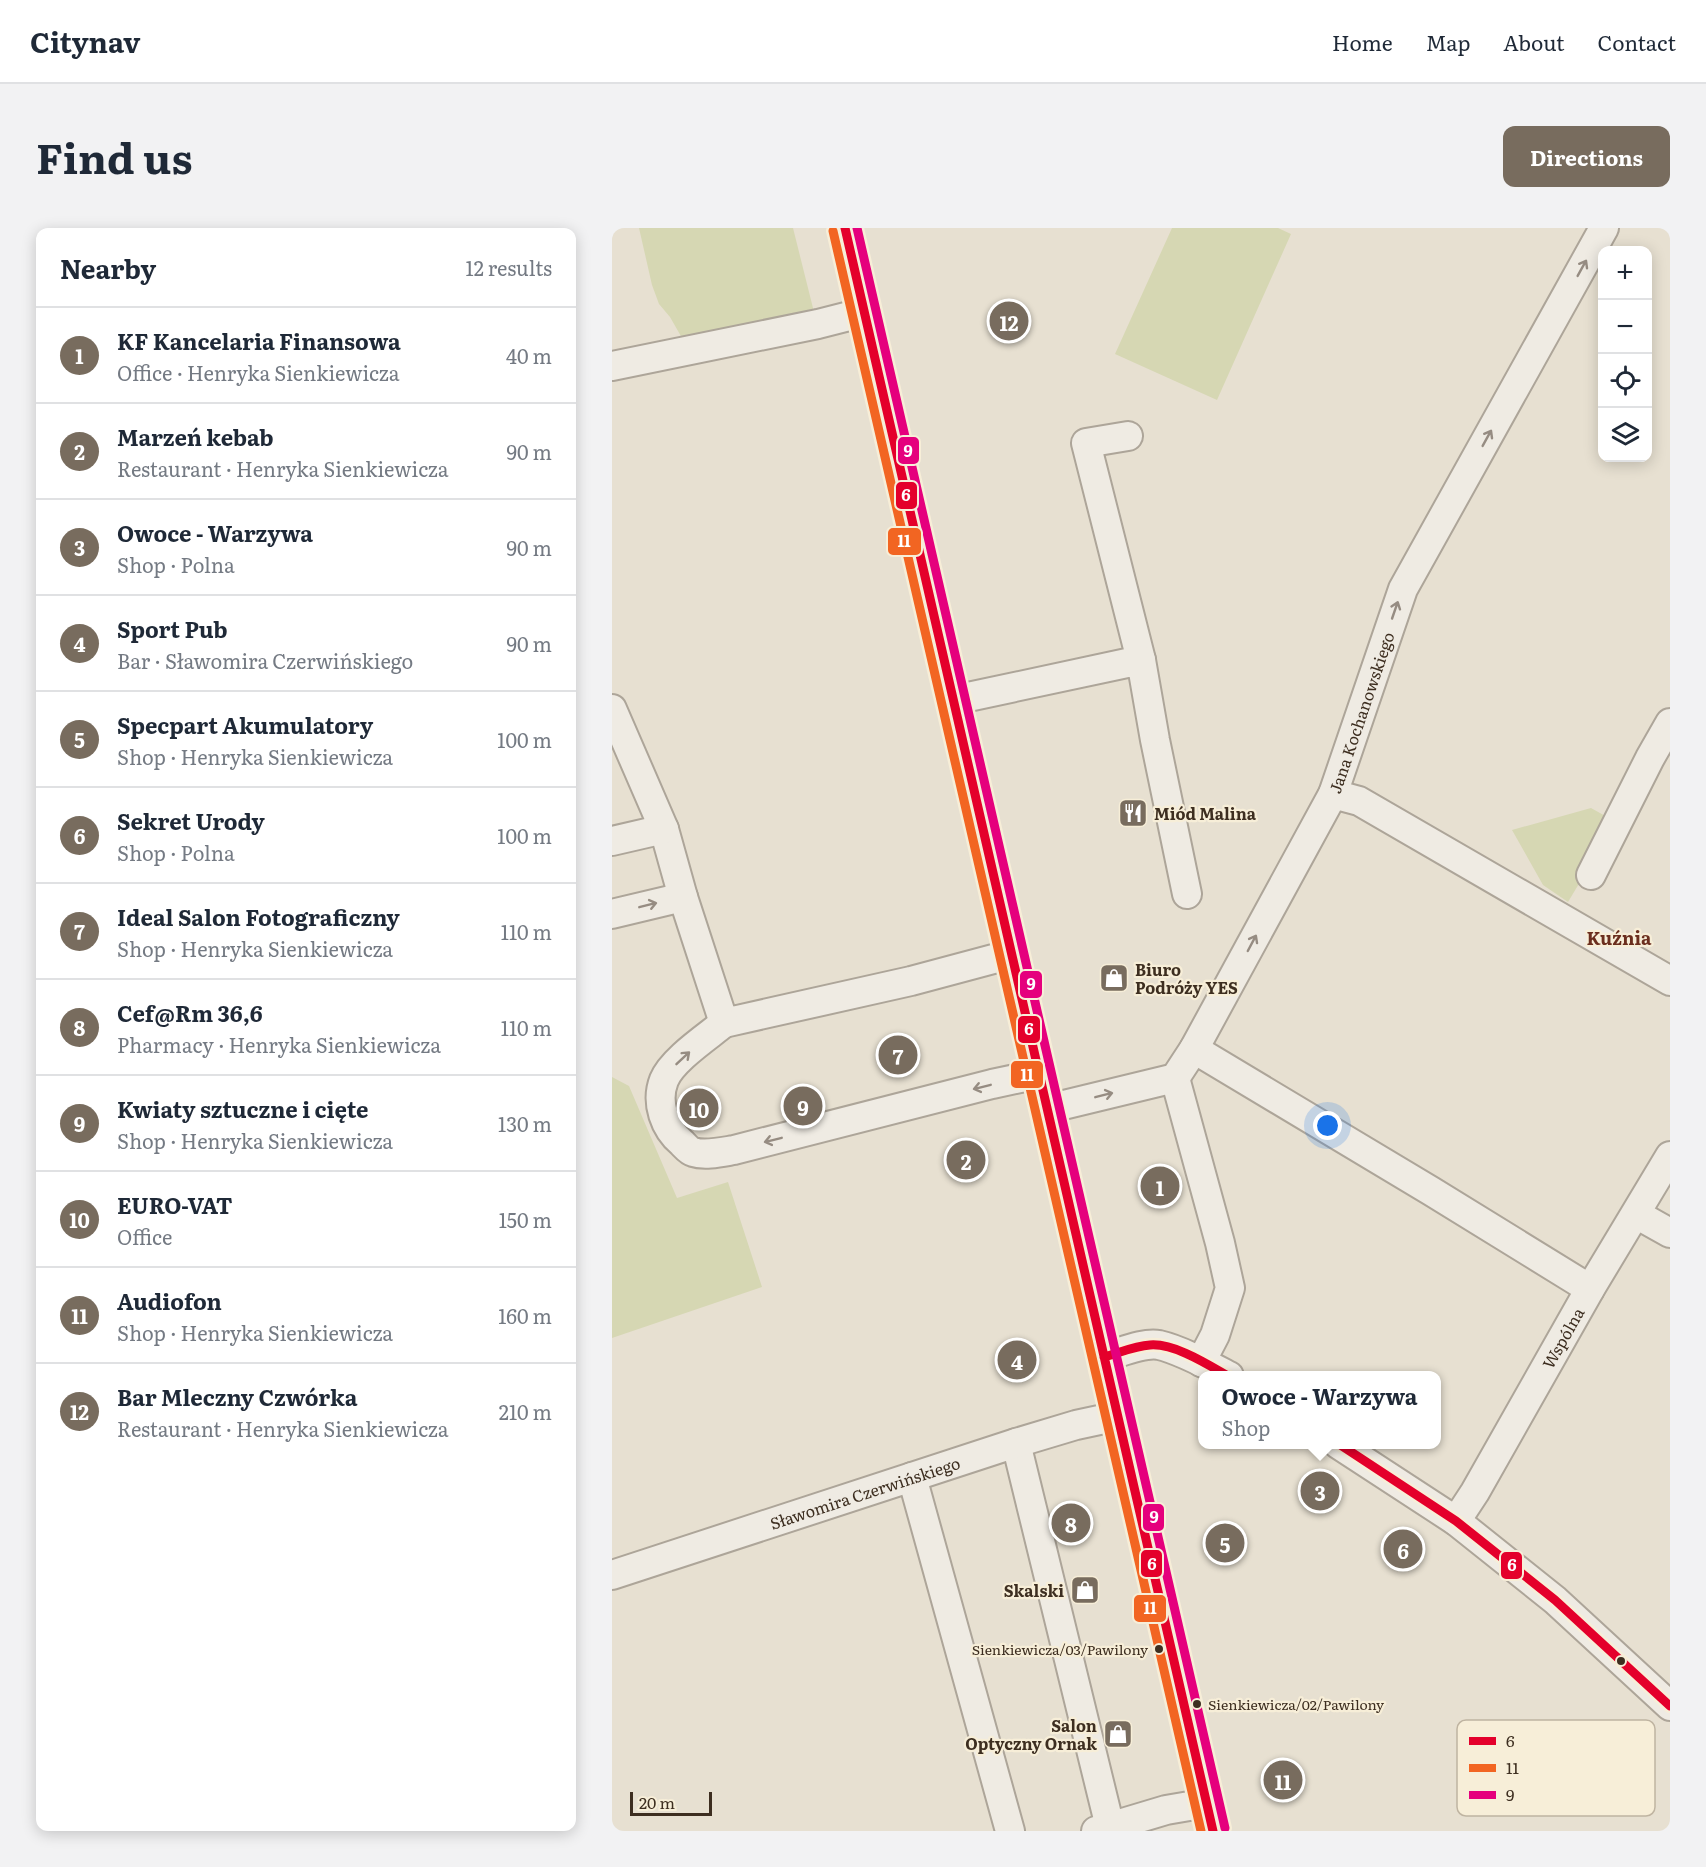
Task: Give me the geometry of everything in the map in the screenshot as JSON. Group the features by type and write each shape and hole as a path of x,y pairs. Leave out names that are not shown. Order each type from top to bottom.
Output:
{"street":[{"path":"845,228 1213,1831"},
{"name":"Jana Kochanowskiego","path":"1175,1078 1194,1049 1333,794 1403,589 1604,228"},
{"path":"612,366 818,324 865,312"},
{"path":"1128,436 1086,443 1141,660 1187,894"},
{"path":"954,700 1141,660"},
{"path":"612,709 664,829 683,897 724,1023"},
{"path":"1591,875 1670,723"},
{"path":"1333,794 1359,801 1670,981"},
{"path":"612,841 664,829"},
{"path":"612,914 683,897"},
{"path":"1012,954 911,981 724,1023 677,1062 664,1080 663,1117 670,1132 692,1152 708,1153 734,1150 1039,1074"},
{"path":"1194,1049 1590,1289"},
{"path":"1047,1109 1175,1078 1230,1288 1215,1335 1201,1362"},
{"name":"Wspólna","path":"1456,1521 1670,1156"},
{"path":"1636,1214 1670,1233"},
{"path":"1104,1357 1158,1345 1219,1371"},
{"name":"Sławomira Czerwińskiego","path":"612,1575 1016,1443 1076,1425 1118,1416"},
{"path":"1016,1443 1103,1829 1166,1810 1207,1803"},
{"path":"1346,1449 1456,1521 1555,1600 1670,1706"},
{"path":"912,1477 1010,1831"}],"green space":[{"path":"639,228 793,228 815,316 686,345 670,317 659,304 652,285"},
{"path":"1172,228 1278,228 1291,234 1217,400 1115,354"},
{"path":"1591,808 1616,822 1568,902 1543,885 1512,830"},
{"path":"612,1077 629,1086 677,1198 728,1182 762,1287 612,1338"}],"transit line":[{"name":"6","path":"845,228 1213,1831"},
{"name":"9","path":"857,228 1225,1828"},
{"name":"11","path":"833,231 1201,1831"},
{"name":"6","path":"1104,1357 1138,1347 1159,1345 1190,1355 1219,1371"},
{"name":"6","path":"1347,1449 1456,1521 1555,1600 1670,1706"}],"place":[{"name":"Bar Mleczny Czwórka","path":"1009,321"},
{"name":"Miód Malina","path":"1133,813"},
{"name":"Biuro Podróży YES","path":"1114,978"},
{"name":"Ideal Salon Fotograficzny","path":"898,1055"},
{"name":"Kwiaty sztuczne i cięte","path":"803,1106"},
{"name":"EURO-VAT","path":"699,1108"},
{"name":"Marzeń kebab","path":"966,1160"},
{"name":"KF Kancelaria Finansowa","path":"1160,1186"},
{"name":"Sport Pub","path":"1017,1360"},
{"name":"Owoce - Warzywa","path":"1320,1491"},
{"name":"Cef@Rm 36,6","path":"1071,1523"},
{"name":"Specpart Akumulatory","path":"1225,1543"},
{"name":"Sekret Urody","path":"1403,1549"},
{"name":"Skalski","path":"1085,1590"},
{"name":"Sienkiewicza/03/Pawilony","path":"1159,1649"},
{"name":"Sienkiewicza/02/Pawilony","path":"1197,1704"},
{"name":"Salon Optyczny Ornak","path":"1118,1734"},
{"name":"Audiofon","path":"1283,1780"}],"district":[{"name":"Kuźnia","path":"1619,937"}]}
